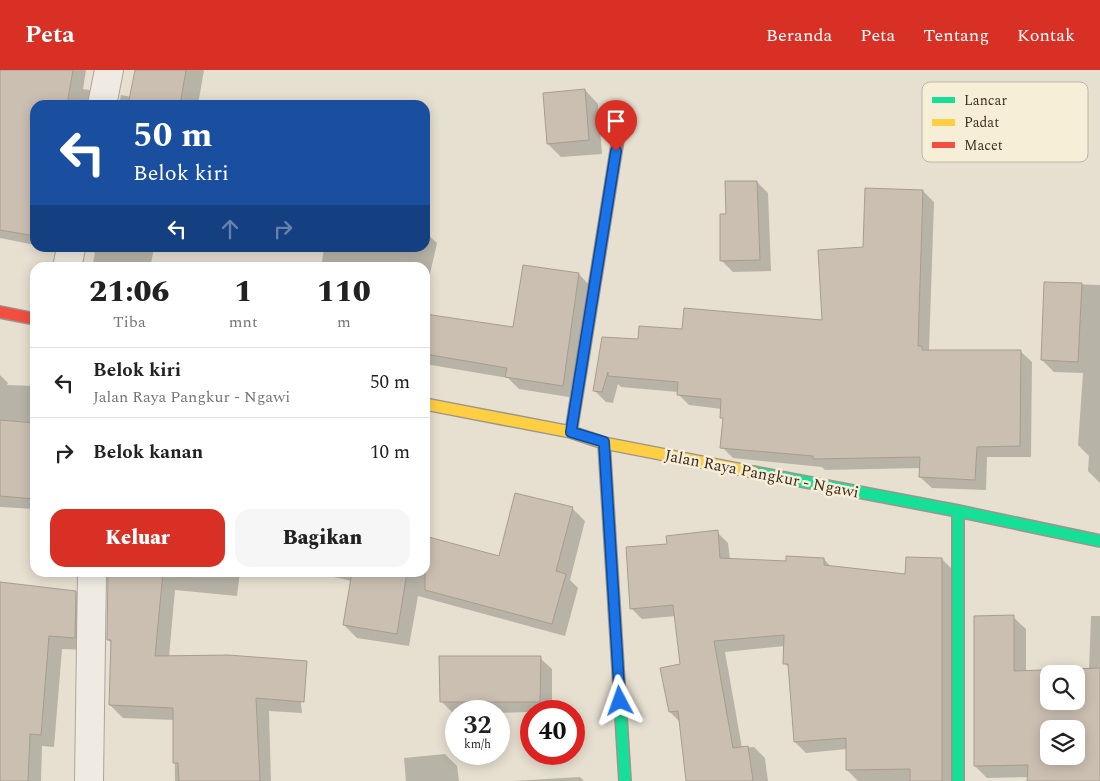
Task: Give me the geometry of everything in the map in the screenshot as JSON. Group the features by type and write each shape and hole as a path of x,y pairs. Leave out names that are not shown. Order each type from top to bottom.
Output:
{"street":[{"path":"103,100 109,70"},
{"path":"571,432 622,114"},
{"path":"0,312 30,318"},
{"name":"Jalan Raya Pangkur - Ngawi","path":"430,405 571,432 604,442 958,511 1100,541"},
{"path":"604,442 626,781"},
{"path":"958,511 958,781"},
{"path":"88,781 92,577"}],"building":[{"path":"0,70 73,70 68,100 30,100 30,235 0,230"},
{"path":"135,70 186,70 181,100 129,100"},
{"path":"585,89 589,140 547,144 543,93"},
{"path":"725,181 757,181 760,260 720,261 720,214 726,214"},
{"path":"865,188 923,190 918,346 922,346 922,350 1021,350 1020,446 977,447 975,480 919,477 920,457 813,459 813,456 720,448 723,418 720,418 721,399 677,395 678,382 608,376 608,372 602,392 593,391 602,337 638,339 639,326 682,329 684,308 822,320 818,250 863,247"},
{"path":"523,265 579,273 563,386 505,377 507,368 430,355 430,315 513,327"},
{"path":"1044,282 1082,283 1078,362 1041,360"},
{"path":"0,420 30,423 30,499 0,496"},
{"path":"515,493 573,507 556,571 566,574 552,624 425,590 425,577 430,577 430,537 499,556"},
{"path":"718,530 720,558 786,561 786,556 824,558 824,565 905,574 906,557 942,558 942,781 910,781 910,769 846,770 846,738 794,742 788,664 783,664 784,635 714,641 733,748 748,746 753,781 686,781 678,711 669,712 660,668 680,664 673,605 630,609 626,547 667,544 666,536"},
{"path":"108,577 163,577 155,656 228,655 307,661 304,702 256,698 260,781 179,781 178,763 173,763 173,708 109,705 111,640 107,640"},
{"path":"351,577 406,577 397,634 343,625"},
{"path":"0,582 76,591 75,638 49,636 41,735 30,734 28,781 0,781"},
{"path":"1014,615 1014,671 1040,670 1040,710 1085,710 1085,669 1100,668 1100,781 1027,781 1028,765 974,766 974,616"},
{"path":"439,656 541,656 540,700 510,702 510,700 445,700 445,702 440,702"}],"traffic: fast":[{"path":"604,443 625,781"},
{"path":"753,472 958,511 1100,541"},
{"path":"958,511 958,781"}],"traffic: slow":[{"path":"430,405 571,432 604,443 753,472"}],"traffic: jam":[{"path":"571,432 622,114"},
{"path":"0,312 30,318"}],"route":[{"path":"616,151 571,432 604,442 620,701"}]}
